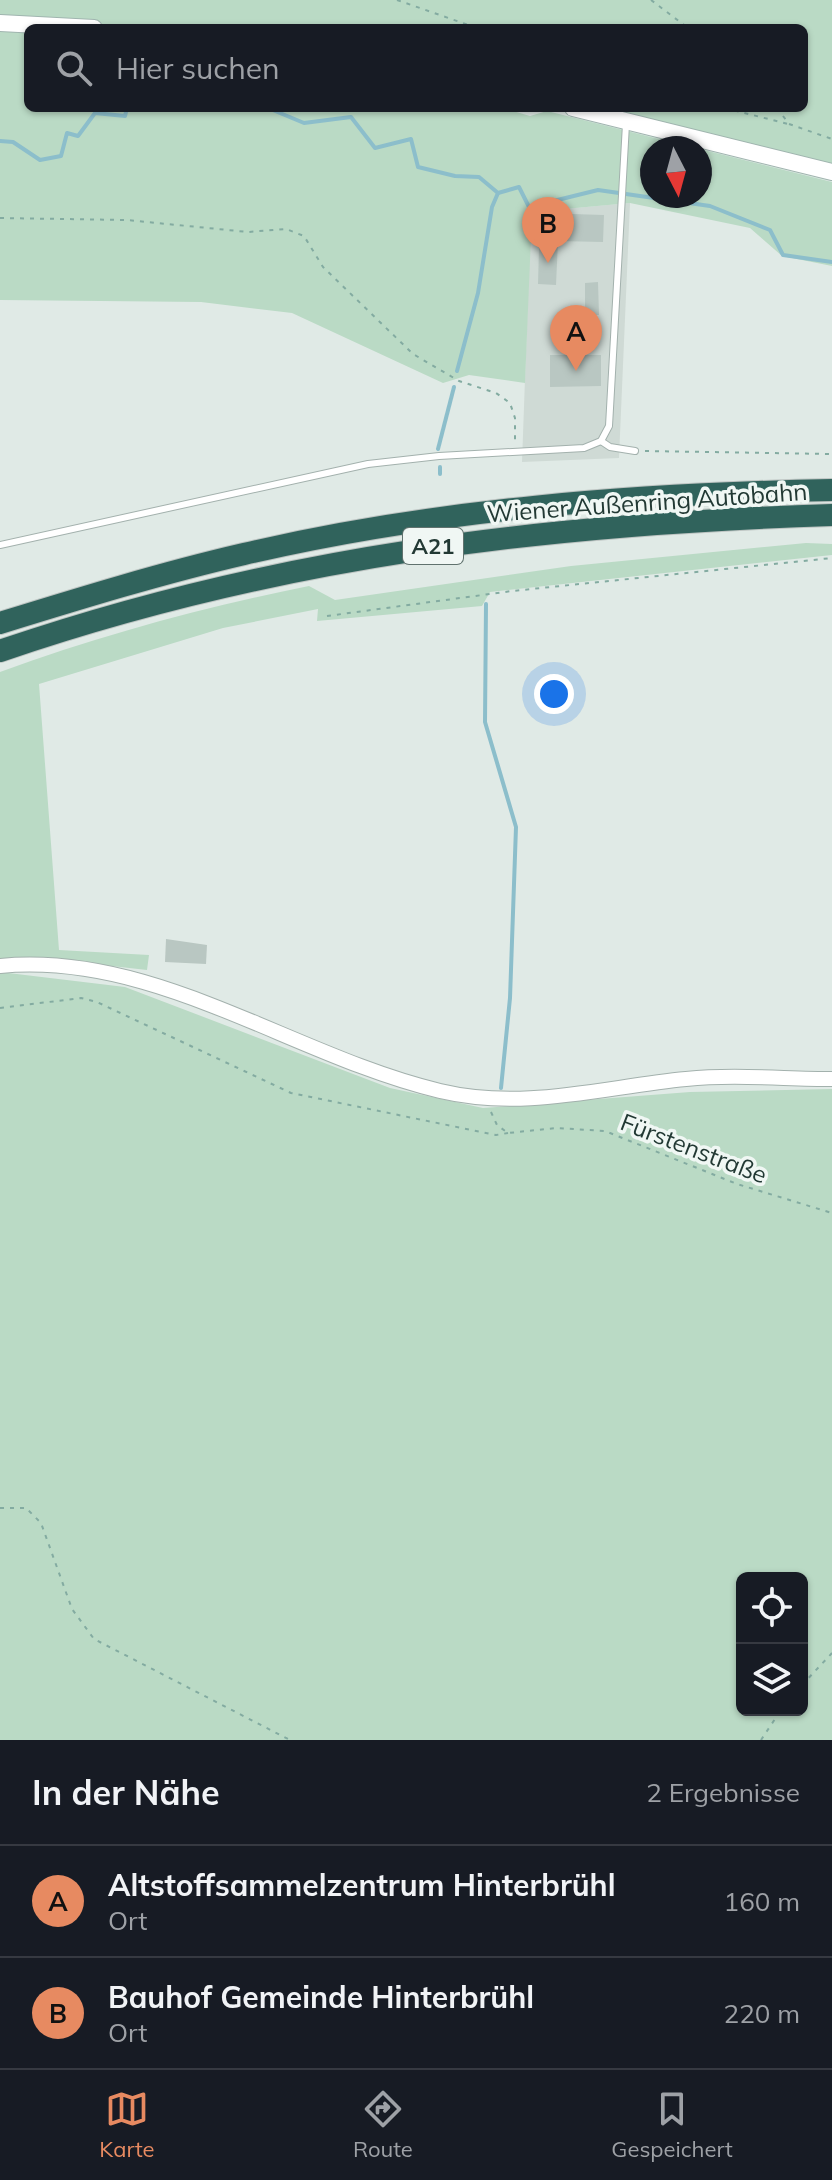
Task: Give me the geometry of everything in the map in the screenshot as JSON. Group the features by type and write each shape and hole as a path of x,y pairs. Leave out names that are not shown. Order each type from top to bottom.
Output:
{"highway":[{"name":"Wiener Außenring Autobahn","path":"0,623 246,554 352,533 506,510 625,499 832,490"},
{"name":"Wiener Außenring Autobahn","path":"0,651 183,595 355,558 504,536 621,524 832,515"},
{"path":"0,609 78,599"}],"main road":[{"path":"0,23 24,24"},
{"path":"591,112 832,172"}],"street":[{"path":"0,966 33,963 136,978 344,1062 439,1091 487,1100 561,1098 688,1078 832,1079"}],"lane":[{"path":"0,545 368,464 584,448 601,441 609,426 626,120"},
{"path":"601,441 610,447 635,451"}],"path":[{"path":"397,0 466,24"},
{"path":"651,0 683,24"},
{"path":"741,112 831,138"},
{"path":"780,112 789,124"},
{"path":"0,218 127,220 248,232 286,229 304,236 323,267 413,354 459,381 496,393 510,403 515,418 514,451"},
{"path":"635,451 832,454"},
{"path":"327,616 512,591 832,558"},
{"name":"Fürstenstraße","path":"0,1008 81,998 97,1002 291,1093 496,1135 557,1128 605,1131 737,1184 832,1213"},
{"path":"497,1125 508,1133"},
{"path":"0,1508 26,1508 41,1523 72,1609 94,1639 290,1740"},
{"path":"808,1679 832,1653"},
{"path":"761,1740 777,1716"}],"shaded area":[{"path":"630,203 619,458 522,462 531,212"}],"green space":[{"path":"0,0 832,0 832,168 612,112 808,112 808,24 24,24 24,112 516,112 530,116 551,112 647,136 640,136 640,205 630,203 532,212 525,383 469,375 443,383 292,313 201,302 0,300"},
{"path":"712,152 832,182 832,266 782,256 750,228 654,208 712,208"},
{"path":"806,543 832,544 832,555 490,592 482,606 317,621 318,609 223,628 39,684 59,950 149,955 147,970 32,957 0,959 0,672 153,623 309,586 335,600 571,566"},
{"path":"0,972 125,987 390,1088 483,1108 690,1092 832,1089 832,1740 0,1740"}],"building":[{"path":"540,213 604,215 603,242 558,241 556,285 538,284"},
{"path":"598,282 599,315 585,315 585,283"},
{"path":"550,355 601,355 601,386 550,387"},
{"path":"166,939 207,945 206,964 165,962"}],"waterway":[{"path":"0,141 13,142 40,160 61,156 67,133 78,136 95,113 125,116 126,112"},
{"path":"278,112 304,123 351,117 375,148 411,139 418,167 455,176 479,177 498,193 519,187 529,207 598,190 710,206 770,230 783,255 832,262"},
{"path":"457,371 478,293 492,207 498,193"},
{"path":"438,449 454,387"},
{"path":"440,467 440,474"},
{"path":"486,604 485,722 516,827 510,998 501,1088"}],"place":[{"name":"Bauhof Gemeinde Hinterbrühl","path":"548,263"},
{"name":"Altstoffsammelzentrum Hinterbrühl","path":"576,371"}]}
